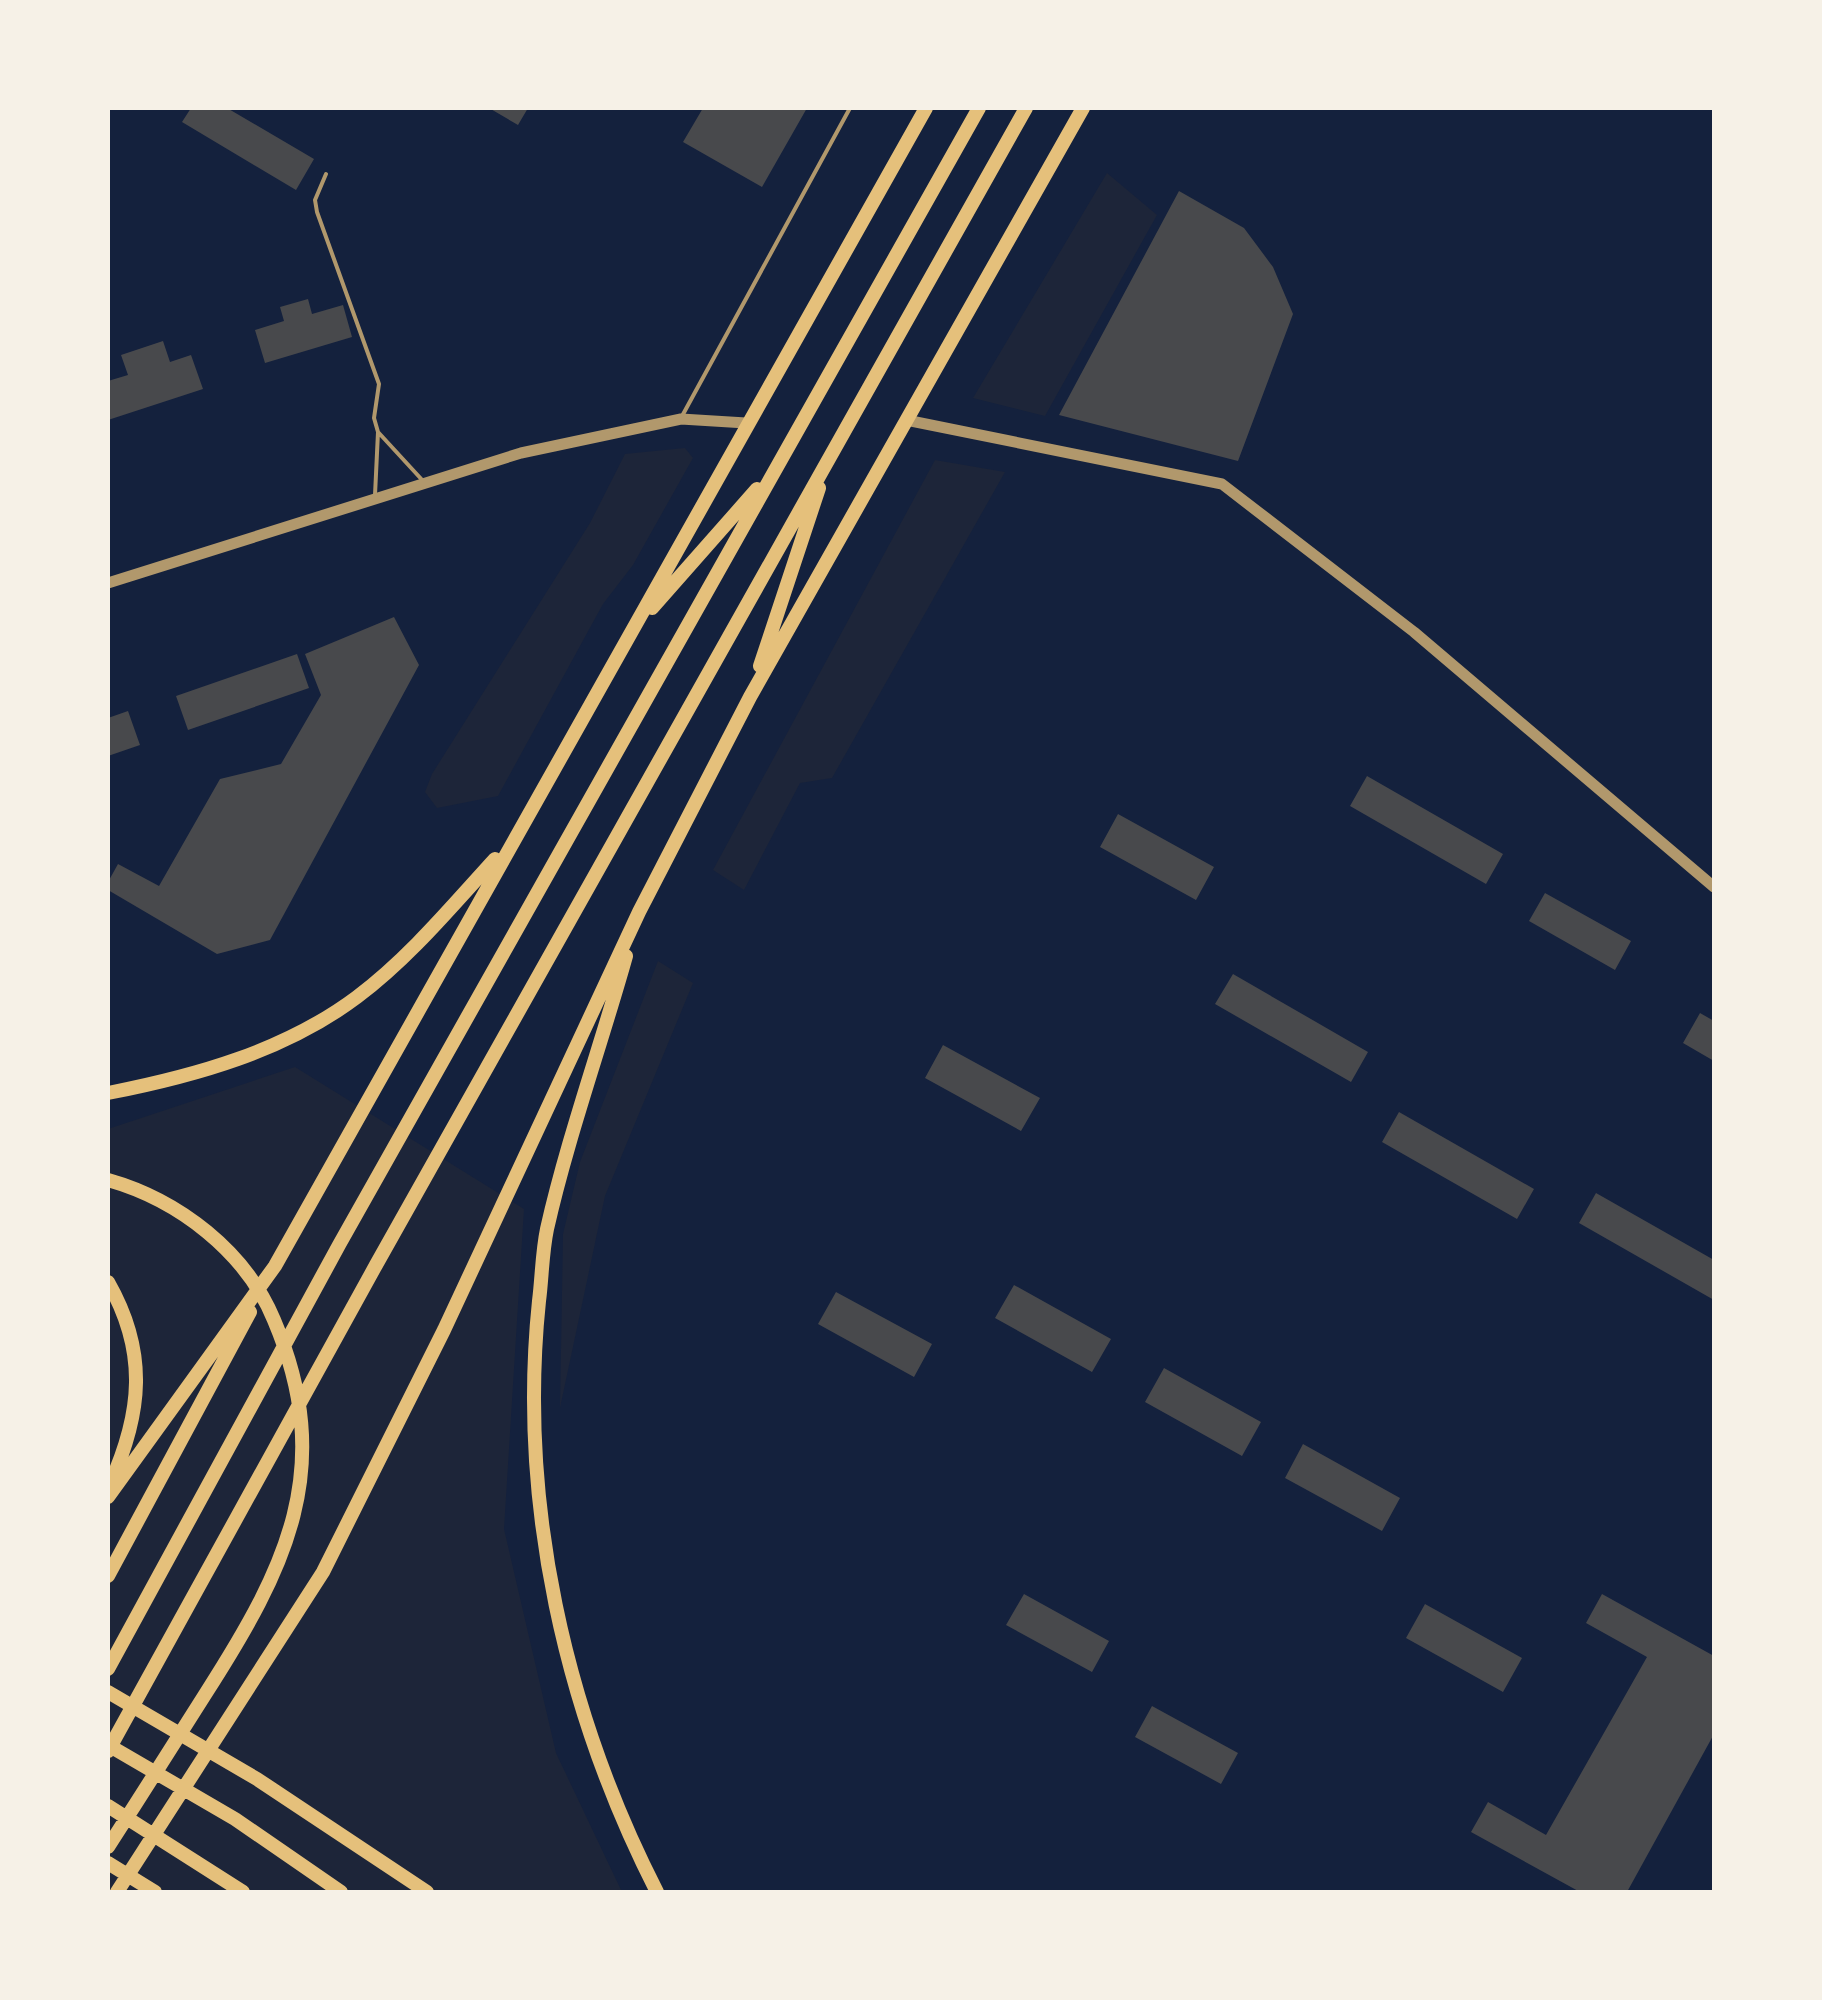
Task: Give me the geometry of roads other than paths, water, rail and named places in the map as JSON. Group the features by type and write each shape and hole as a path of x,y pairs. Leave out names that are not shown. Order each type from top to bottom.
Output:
{"highway":[{"path":"108,1576 275,1266 746,423 926,108"},
{"path":"108,1669 339,1245 979,108"},
{"path":"341,1892 235,1819 108,1748 1026,108"},
{"path":"117,1892 323,1572 444,1330 639,912 750,697 1083,108"},
{"path":"750,697 830,456"},
{"path":"633,630 777,467"},
{"path":"108,1093 235,1061 318,1023 358,996 396,963 512,841"},
{"path":"639,912 547,1231 533,1359 533,1422 547,1558 567,1653 617,1808 657,1892"},
{"path":"108,1180 141,1192 193,1222 235,1258 268,1303 297,1388 302,1439 300,1488 280,1562 255,1616 108,1847"},
{"path":"108,1497 275,1266"},
{"path":"108,1282 132,1340 137,1386 132,1431 108,1488"},
{"path":"108,1692 257,1779 427,1892"},
{"path":"108,1806 243,1892"},
{"path":"108,1863 153,1891"}],"street":[{"path":"108,583 521,453 681,419 746,423"},
{"path":"906,420 1222,484 1414,632 1714,887"}],"lane":[{"path":"681,419 850,108"},
{"path":"326,174 318,188 317,212 379,384 374,418 378,432 374,499"},
{"path":"378,432 425,483"}]}
